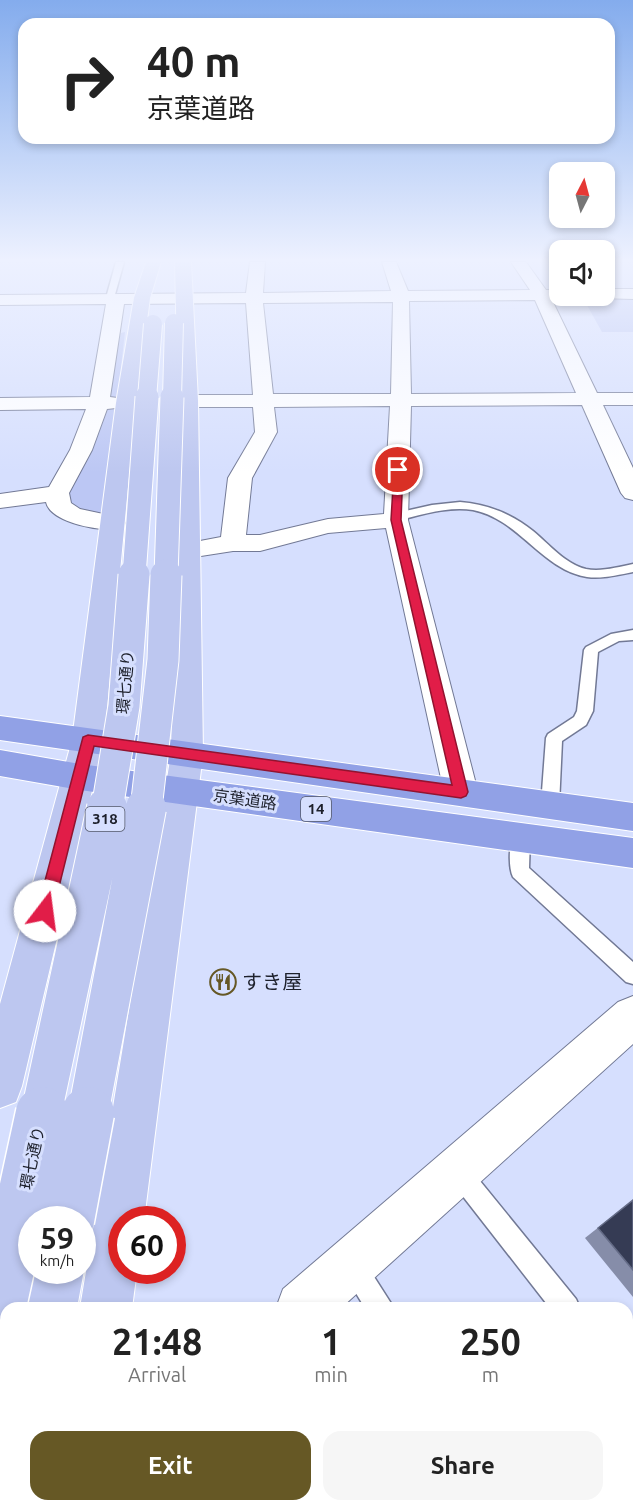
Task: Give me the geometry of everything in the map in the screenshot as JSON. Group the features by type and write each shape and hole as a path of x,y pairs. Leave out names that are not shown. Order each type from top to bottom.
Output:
{"highway":[{"name":"京葉道路","path":"0,728 88,740 185,772 521,837 633,852"},
{"name":"京葉道路","path":"0,763 80,777 185,772 461,792 633,817"}],"main road":[{"path":"0,1086 88,740 126,403 154,333"},
{"name":"環七通り","path":"1,1302 111,791 124,706 161,333"},
{"name":"318","path":"71,1206 146,809 157,724 163,660 164,333"},
{"name":"318","path":"107,1302 185,772 188,401 171,333"},
{"path":"52,1302 55,1284"}],"street":[{"path":"108,333 99,404 81,450 57,493 59,506 72,515 112,523"},
{"path":"233,543 240,478 266,432 257,333"},
{"path":"401,333 396,518 461,792"},
{"path":"564,333 590,399 633,493"},
{"path":"188,401 633,399"},
{"path":"0,404 126,403"},
{"path":"0,501 57,493"},
{"path":"188,550 233,543 260,543 328,526 396,518"},
{"path":"309,1302 633,1016"}],"lane":[{"path":"396,518 449,506 470,506 499,515 519,526 575,570 603,573 633,568"},
{"path":"550,805 554,738 580,721 585,711 591,650 616,637 633,635"},
{"path":"521,837 520,872 633,975"},
{"path":"456,1170 562,1302"},
{"path":"351,1264 377,1302"}],"shaded area":[{"path":"121,333 125,333 117,402 102,402"},
{"path":"101,405 119,405 104,518 75,508 64,492"}],"building":[{"path":"633,1200 633,1270 598,1228"}],"place":[{"name":"すき屋","path":"223,982"}],"route":[{"path":"45,911 88,740 461,792 396,520 398,470"}]}
